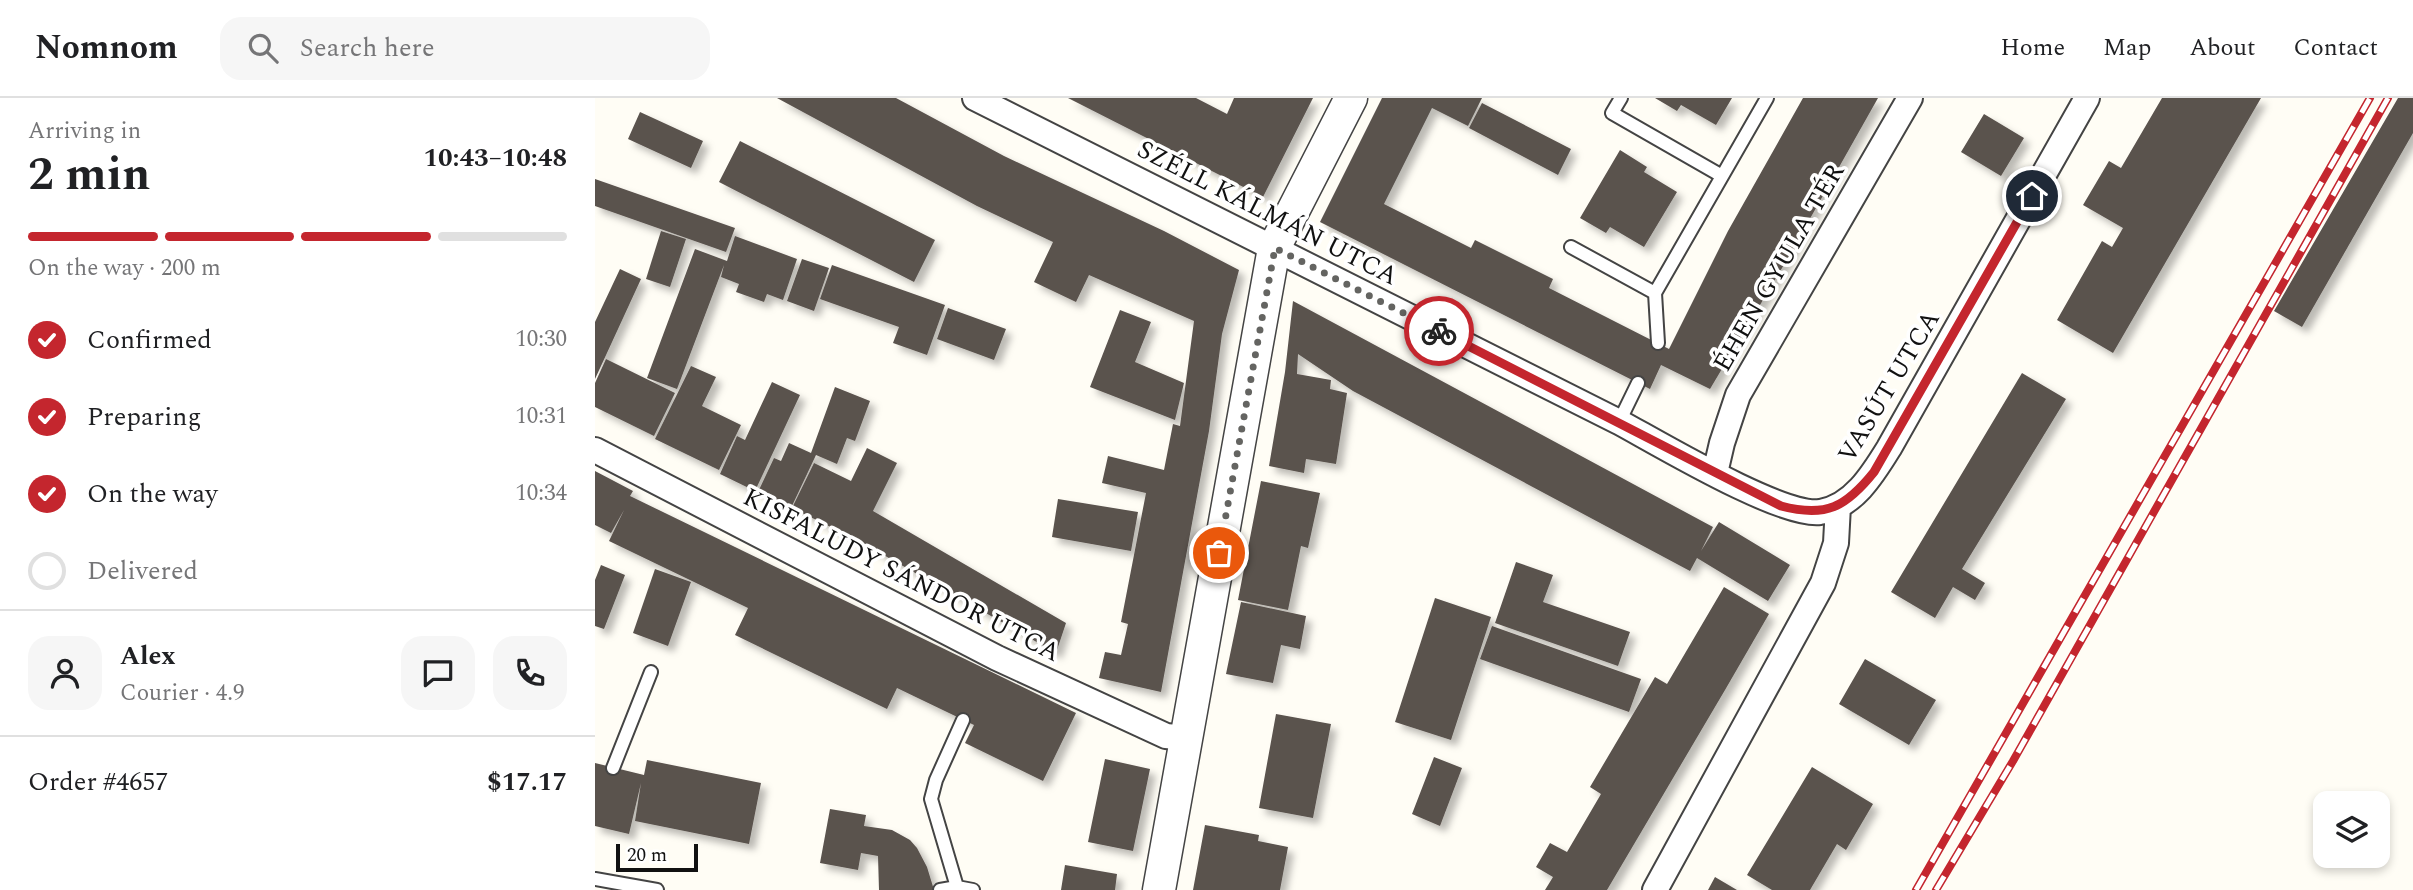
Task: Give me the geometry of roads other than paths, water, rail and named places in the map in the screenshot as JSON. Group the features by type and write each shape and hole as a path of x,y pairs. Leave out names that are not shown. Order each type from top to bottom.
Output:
{"street":[{"name":"SZÉLL KÁLMÁN UTCA","path":"975,98 1781,506 1820,512 1838,506"},
{"path":"1160,890 1275,248 1351,98"},
{"name":"ÉHEN GYULA TÉR","path":"1715,473 1738,395 1910,98"},
{"name":"VASÚT UTCA","path":"1838,506 1858,492 1889,449 2087,98"},
{"name":"KISFALUDY SÁNDOR UTCA","path":"595,450 993,665 1167,736 1186,738"},
{"path":"1655,890 1823,583 1836,544 1838,506"}],"lane":[{"path":"1621,98 1612,113 1722,176"},
{"path":"1658,343 1655,293 1767,98"},
{"path":"1570,247 1655,293"},
{"path":"1619,422 1638,383"},
{"path":"613,768 651,672"},
{"path":"957,887 931,799 936,780 963,720"},
{"path":"595,879 657,890"},
{"path":"940,890 957,887 973,890"}],"railway":[{"path":"1916,890 2370,98"},
{"path":"1936,890 2013,761 2388,98"}]}
